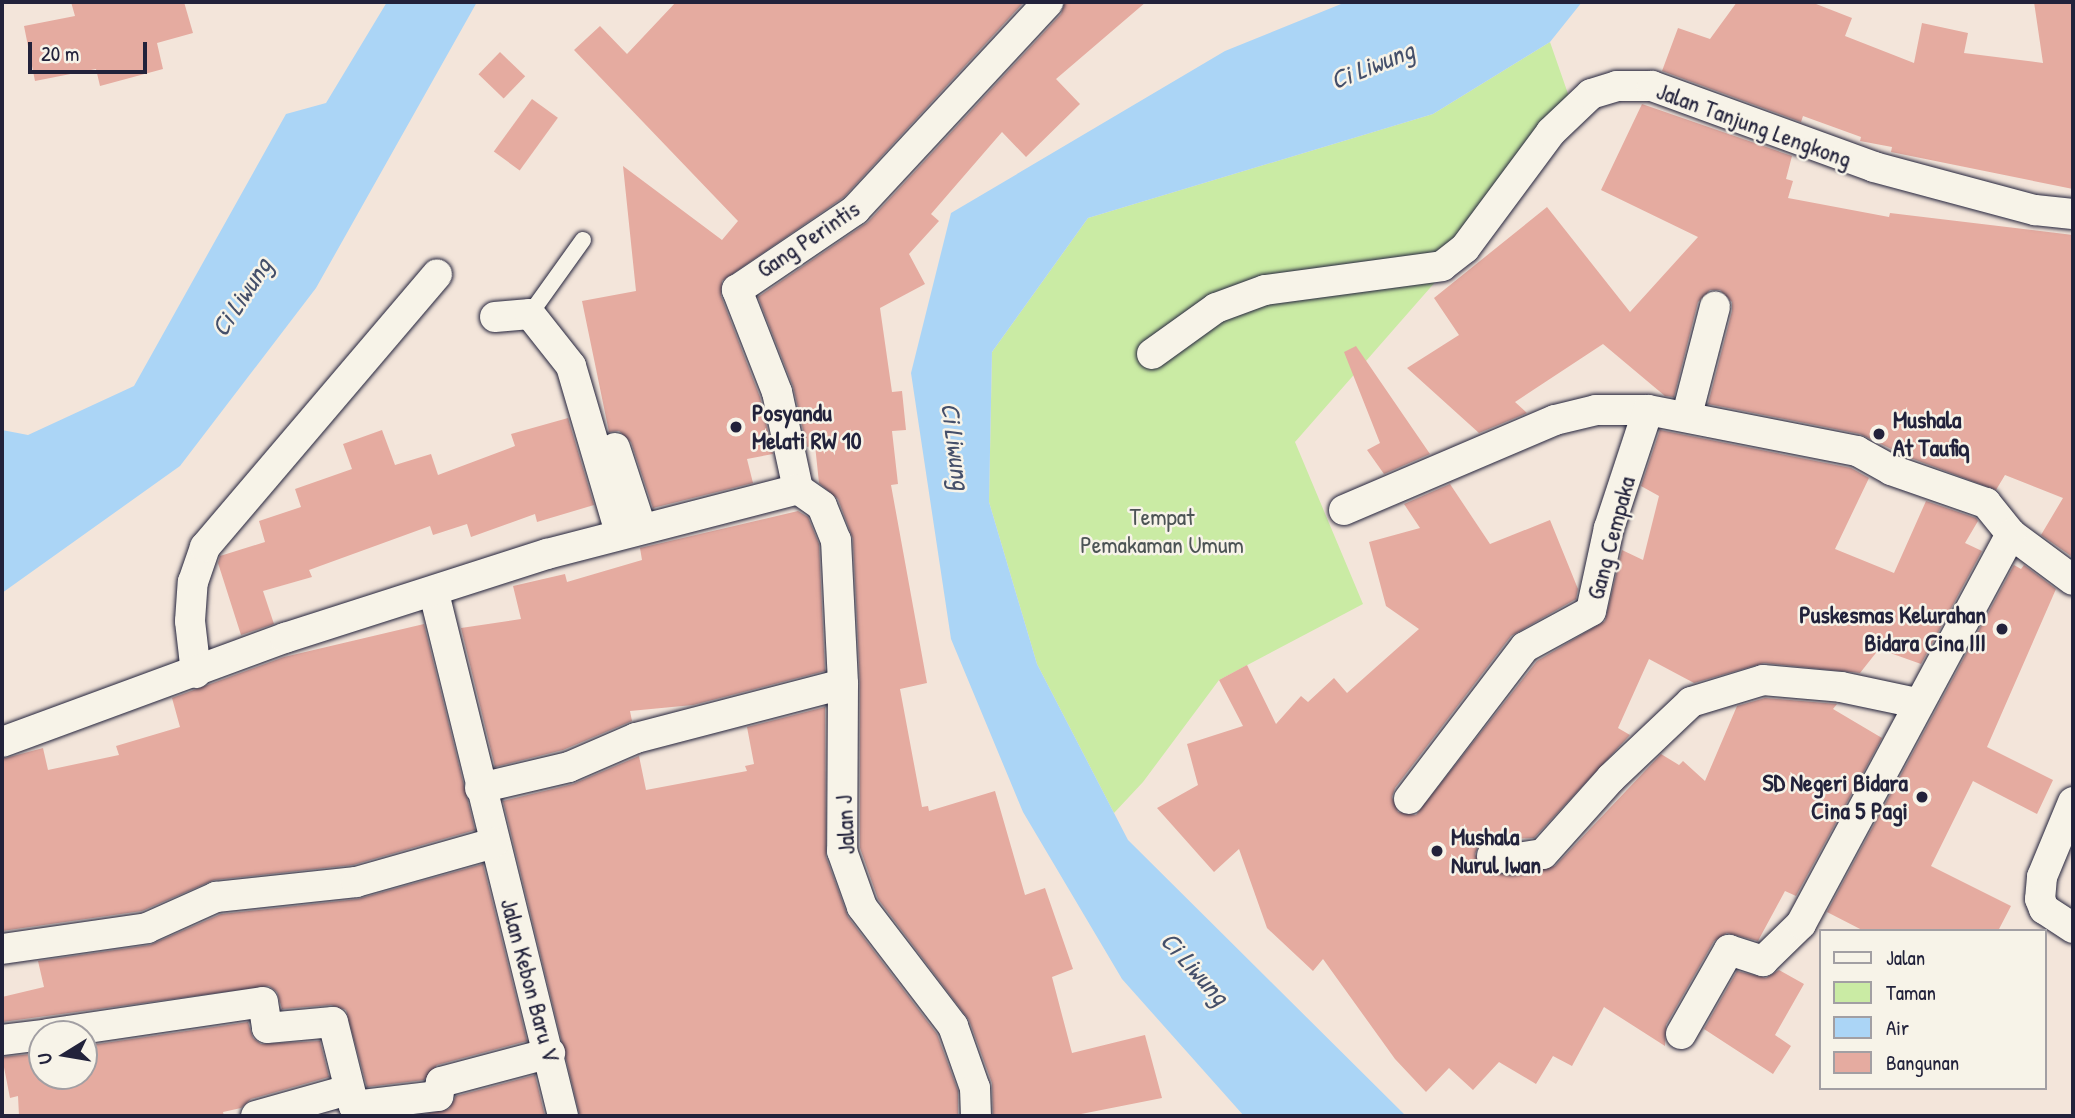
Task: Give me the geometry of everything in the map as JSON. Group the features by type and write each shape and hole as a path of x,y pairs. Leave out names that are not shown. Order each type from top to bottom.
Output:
{"street":[{"name":"Gang Perintis","path":"797,489 777,392 737,290 855,211 1048,2"},
{"name":"Jalan Tanjung Lengkong","path":"1152,354 1216,308 1265,290 1326,279 1416,273 1442,266 1465,248 1551,132 1591,94 1617,86 1652,86 1874,167 2035,210 2073,214"},
{"path":"196,673 190,621 193,582 205,547 437,274"},
{"path":"1687,415 1715,307"},
{"path":"495,317 530,314 571,366 631,529"},
{"path":"585,354 631,529"},
{"path":"1344,510 1555,420 1596,410 1647,410 1687,415 1857,451 1891,470 1986,503 2011,534 2073,580"},
{"name":"Gang Cempaka","path":"1409,799 1525,647 1591,611 1609,528 1647,410"},
{"path":"2,742 196,673 285,638 631,529 797,489"},
{"name":"Jalan J","path":"797,489 822,506 836,540 843,684 842,851 862,907 953,1026 975,1088 976,1116"},
{"path":"1681,1034 1729,950 1763,961 1801,924 1917,703 2011,534"},
{"name":"Jalan Kebon Baru V","path":"434,593 494,844 550,1053 563,1116"},
{"path":"1492,856 1511,859 1543,854 1611,778 1691,702 1763,680 1841,687 1917,703"},
{"path":"480,788 569,767 636,738 843,684"},
{"path":"2073,802 2040,889 2044,909 2073,928"},
{"path":"2,948 147,928 216,897 356,882 494,844"},
{"path":"98,1026 263,1002 267,1028 333,1022 354,1106 438,1096 440,1082 550,1053"},
{"path":"2,1040 28,1036"},
{"path":"256,1116 348,1090"}],"lane":[{"path":"530,314 583,240"}],"green space":[{"name":"Tempat Pemakaman Umum","path":"1550,42 1574,111 1465,248 1295,442 1363,604 1219,680 1143,782 1114,813 1037,664 989,502 992,352 1088,218 1433,114"}],"water":[{"name":"Ci Liwung","path":"387,2 477,2 316,288 180,466 2,593 2,430 28,435 134,386 286,114 326,103"},
{"name":"Ci Liwung","path":"1346,2 1582,2 1550,42 1433,114 1088,218 992,352 989,502 1037,664 1128,840 1406,1116 1244,1116 1122,979 1023,812 951,639 911,373 951,213 1225,51"}],"building":[{"path":"71,2 184,2 193,33 157,43 163,69 100,86 96,69 35,81 24,26 75,16"},
{"path":"676,2 1024,2 844,197 722,281 721,296 760,397 773,454 747,459 753,483 653,508 631,442 619,431 609,432 582,301 636,291 623,166 722,240 738,221 574,50 600,26 627,54"},
{"path":"1065,2 1146,2 1056,79 1080,104 1026,157 1002,132 931,214 939,221 909,254 925,284 880,308 892,392 902,391 906,430 892,431 898,484 891,485 927,683 900,689 922,807 928,806 929,811 995,791 1025,895 1045,888 1073,969 1052,977 1072,1053 1145,1035 1162,1098 1071,1116 993,1116 992,1083 969,1020 878,899 860,848 860,683 853,539 838,499 819,483 815,445 807,447 793,386 758,297 868,222 1061,14"},
{"path":"1737,2 1811,2 1852,18 1845,36 1914,63 1922,23 1968,33 1964,53 2043,63 2034,2 2073,2 2073,189 1891,152 1892,147 1860,141 1861,137 1803,116 1801,122 1662,71 1678,28 1710,39"},
{"path":"500,52 525,76 504,99 478,74"},
{"path":"532,99 558,118 520,170 494,152"},
{"path":"1642,104 1792,156 1786,179 1793,181 1788,198 1889,217 1890,213 2073,235 2071,556 2041,535 2063,498 2005,475 1996,490 1908,457 1860,434 1708,404 1732,311 1732,302 1720,290 1710,290 1698,302 1674,397 1665,396 1603,344 1515,402 1527,413 1479,433 1407,368 1459,335 1434,298 1547,207 1630,312 1698,237 1601,190"},
{"path":"1356,346 1430,454 1384,474 1367,450 1380,443 1344,352"},
{"path":"568,418 594,505 537,522 535,514 471,537 467,524 433,535 430,526 309,570 312,577 263,591 274,624 241,635 218,563 220,556 265,542 259,521 301,507 295,489 352,469 343,444 382,430 395,465 431,454 438,475 515,446 511,434"},
{"path":"1660,430 1851,468 1869,478 1835,549 1894,573 1926,501 1976,518 1978,521 1965,543 1982,551 1921,664 1879,649 1860,673 1764,663 1694,683 1649,659 1618,728 1630,735 1534,838 1486,840 1479,845 1475,854 1482,870 1513,876 1555,866 1661,754 1679,765 1683,761 1705,781 1737,706 1765,698 1837,704 1833,709 1882,738 1796,896 1785,891 1758,941 1727,933 1714,941 1666,1025 1665,1046 1604,1007 1572,1066 1553,1056 1536,1084 1499,1062 1473,1090 1449,1068 1426,1092 1395,1059 1323,959 1313,971 1267,928 1239,849 1214,872 1157,808 1198,785 1187,744 1243,726 1219,680 1247,665 1276,724 1301,696 1308,702 1334,678 1347,693 1419,629 1386,606 1369,542 1420,528 1404,504 1450,484 1490,544 1550,520 1578,589 1576,599 1511,636 1395,788 1392,797 1398,812 1416,815 1537,661 1605,621 1622,550 1643,560 1659,496 1641,486"},
{"path":"798,511 808,517 819,544 825,671 693,705 630,711 632,721 563,750 495,767 461,628 521,619 513,586 565,574 567,582 642,560 640,548"},
{"name":"SD Negeri Bidara Cina 5 Pagi","path":"2014,565 2021,569 2024,565 2056,589 1987,747 2053,780 2037,814 1973,781 1931,866 2011,906 1999,929 1860,929 1827,912"},
{"path":"424,624 475,830 353,865 214,880 142,911 2,931 2,759 43,748 48,770 119,755 116,746 180,727 172,698 284,657"},
{"path":"825,707 826,857 848,917 937,1034 958,1091 958,1116 580,1116 503,801 573,784 639,756 646,790 747,771 745,766 754,764 747,727"},
{"path":"483,864 527,1041 437,1065 424,1080 367,1087 346,1010 331,1005 282,1009 277,992 269,986 2,1022 2,997 44,987 38,961 150,945 221,914 358,899"},
{"path":"1779,970 1804,984 1775,1035 1791,1046 1773,1074 1704,1029 1737,971 1766,978"},
{"path":"248,1022 253,1038 261,1044 320,1041 329,1077 251,1099 241,1108 223,1112 224,1116 19,1116 18,1096 10,1098 2,1057 28,1054 28,1090 98,1090 98,1044"},
{"path":"535,1075 545,1116 416,1116 449,1109 456,1096"}],"place":[{"name":"Posyandu Melati RW 10","path":"736,427"},
{"name":"Mushala At Taufiq","path":"1879,434"},
{"name":"Puskesmas Kelurahan Bidara Cina III","path":"2002,629"},
{"name":"SD Negeri Bidara Cina 5 Pagi","path":"1922,797"},
{"name":"Mushala Nurul Iwan","path":"1437,851"}]}
